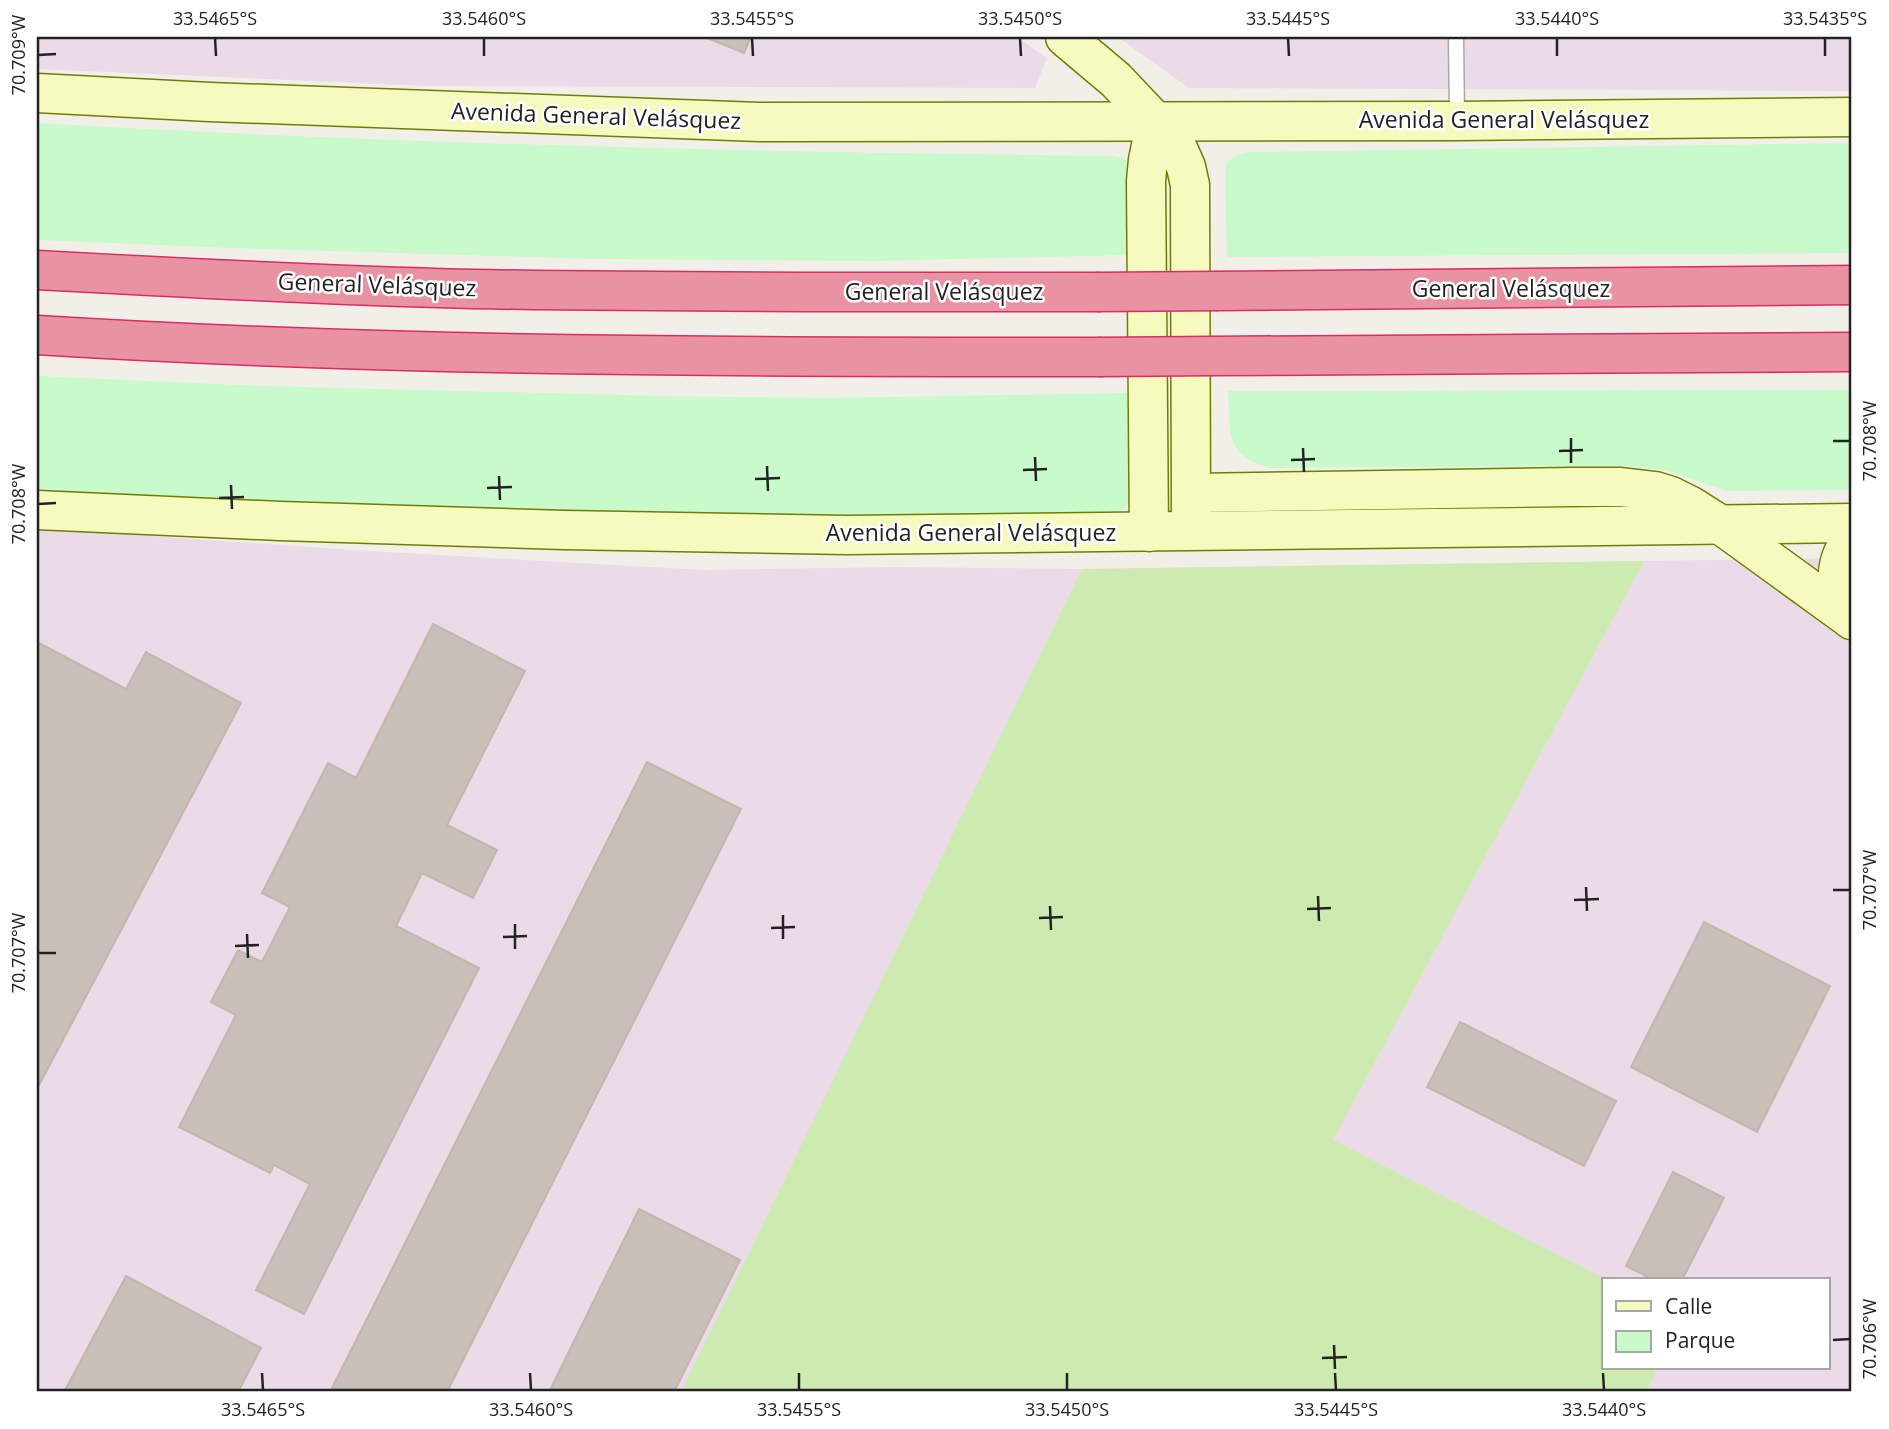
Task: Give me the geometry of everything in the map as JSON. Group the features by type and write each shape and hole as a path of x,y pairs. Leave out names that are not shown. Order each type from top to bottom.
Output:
{"highway":[{"name":"General Velásquez","path":"37,270 218,280 606,291 1097,292 1852,285"},
{"path":"37,335 288,347 642,356 1099,357 1852,352"}],"street":[{"path":"1065,37 1115,80 1156,122 1179,150 1186,167 1190,185 1191,531"},
{"name":"Avenida General Velásquez","path":"37,93 760,122 1457,121 1852,117"},
{"name":"Avenida General Velásquez","path":"1149,532 1146,181 1156,122"},
{"path":"1192,493 1620,487 1655,491 1691,506 1721,525 1852,620"},
{"name":"Avenida General Velásquez","path":"37,510 293,521 860,535 1852,523"},
{"path":"1852,539 1842,554 1838,579 1843,604 1852,620"}],"lane":[{"path":"1456,37 1457,121"}],"shaded area":[{"path":"37,37 1017,37 1047,58 1035,88 425,86 37,69"},
{"path":"1118,37 1852,37 1852,91 1189,88"},
{"path":"37,528 368,551 705,570 895,567 1082,569 1852,558 1852,1392 37,1392"}],"green space":[{"path":"37,123 576,146 1114,156 1124,158 1131,168 1132,243 1127,255 877,261 595,259 37,240"},
{"path":"1852,143 1852,253 1227,257 1227,162 1237,155 1251,152"},
{"path":"37,376 264,386 663,396 825,398 1131,393 1130,501 1119,514 840,517 627,514 37,493"},
{"path":"1852,390 1852,490 1727,491 1667,471 1635,466 1270,468 1244,456 1232,440 1228,391"},
{"path":"1644,561 1333,1140 1603,1278 1602,1370 1657,1370 1646,1392 681,1392 1082,569"}],"building":[{"path":"705,37 751,37 744,53"},
{"path":"433,624 525,671 447,825 497,850 473,898 422,873 396,926 479,968 304,1314 256,1290 310,1184 274,1165 270,1173 179,1127 236,1015 211,1002 238,950 262,962 290,907 262,893 328,763 356,778"},
{"path":"37,642 126,689 146,652 241,703 37,1089"},
{"path":"647,762 741,809 447,1392 330,1392"},
{"path":"1704,922 1830,986 1757,1132 1631,1067"},
{"path":"1460,1022 1616,1101 1584,1166 1427,1087"},
{"path":"1673,1172 1724,1198 1683,1278 1650,1278 1626,1266"},
{"path":"639,1209 740,1260 674,1392 549,1392"},
{"path":"126,1276 261,1348 238,1392 64,1392"}]}
